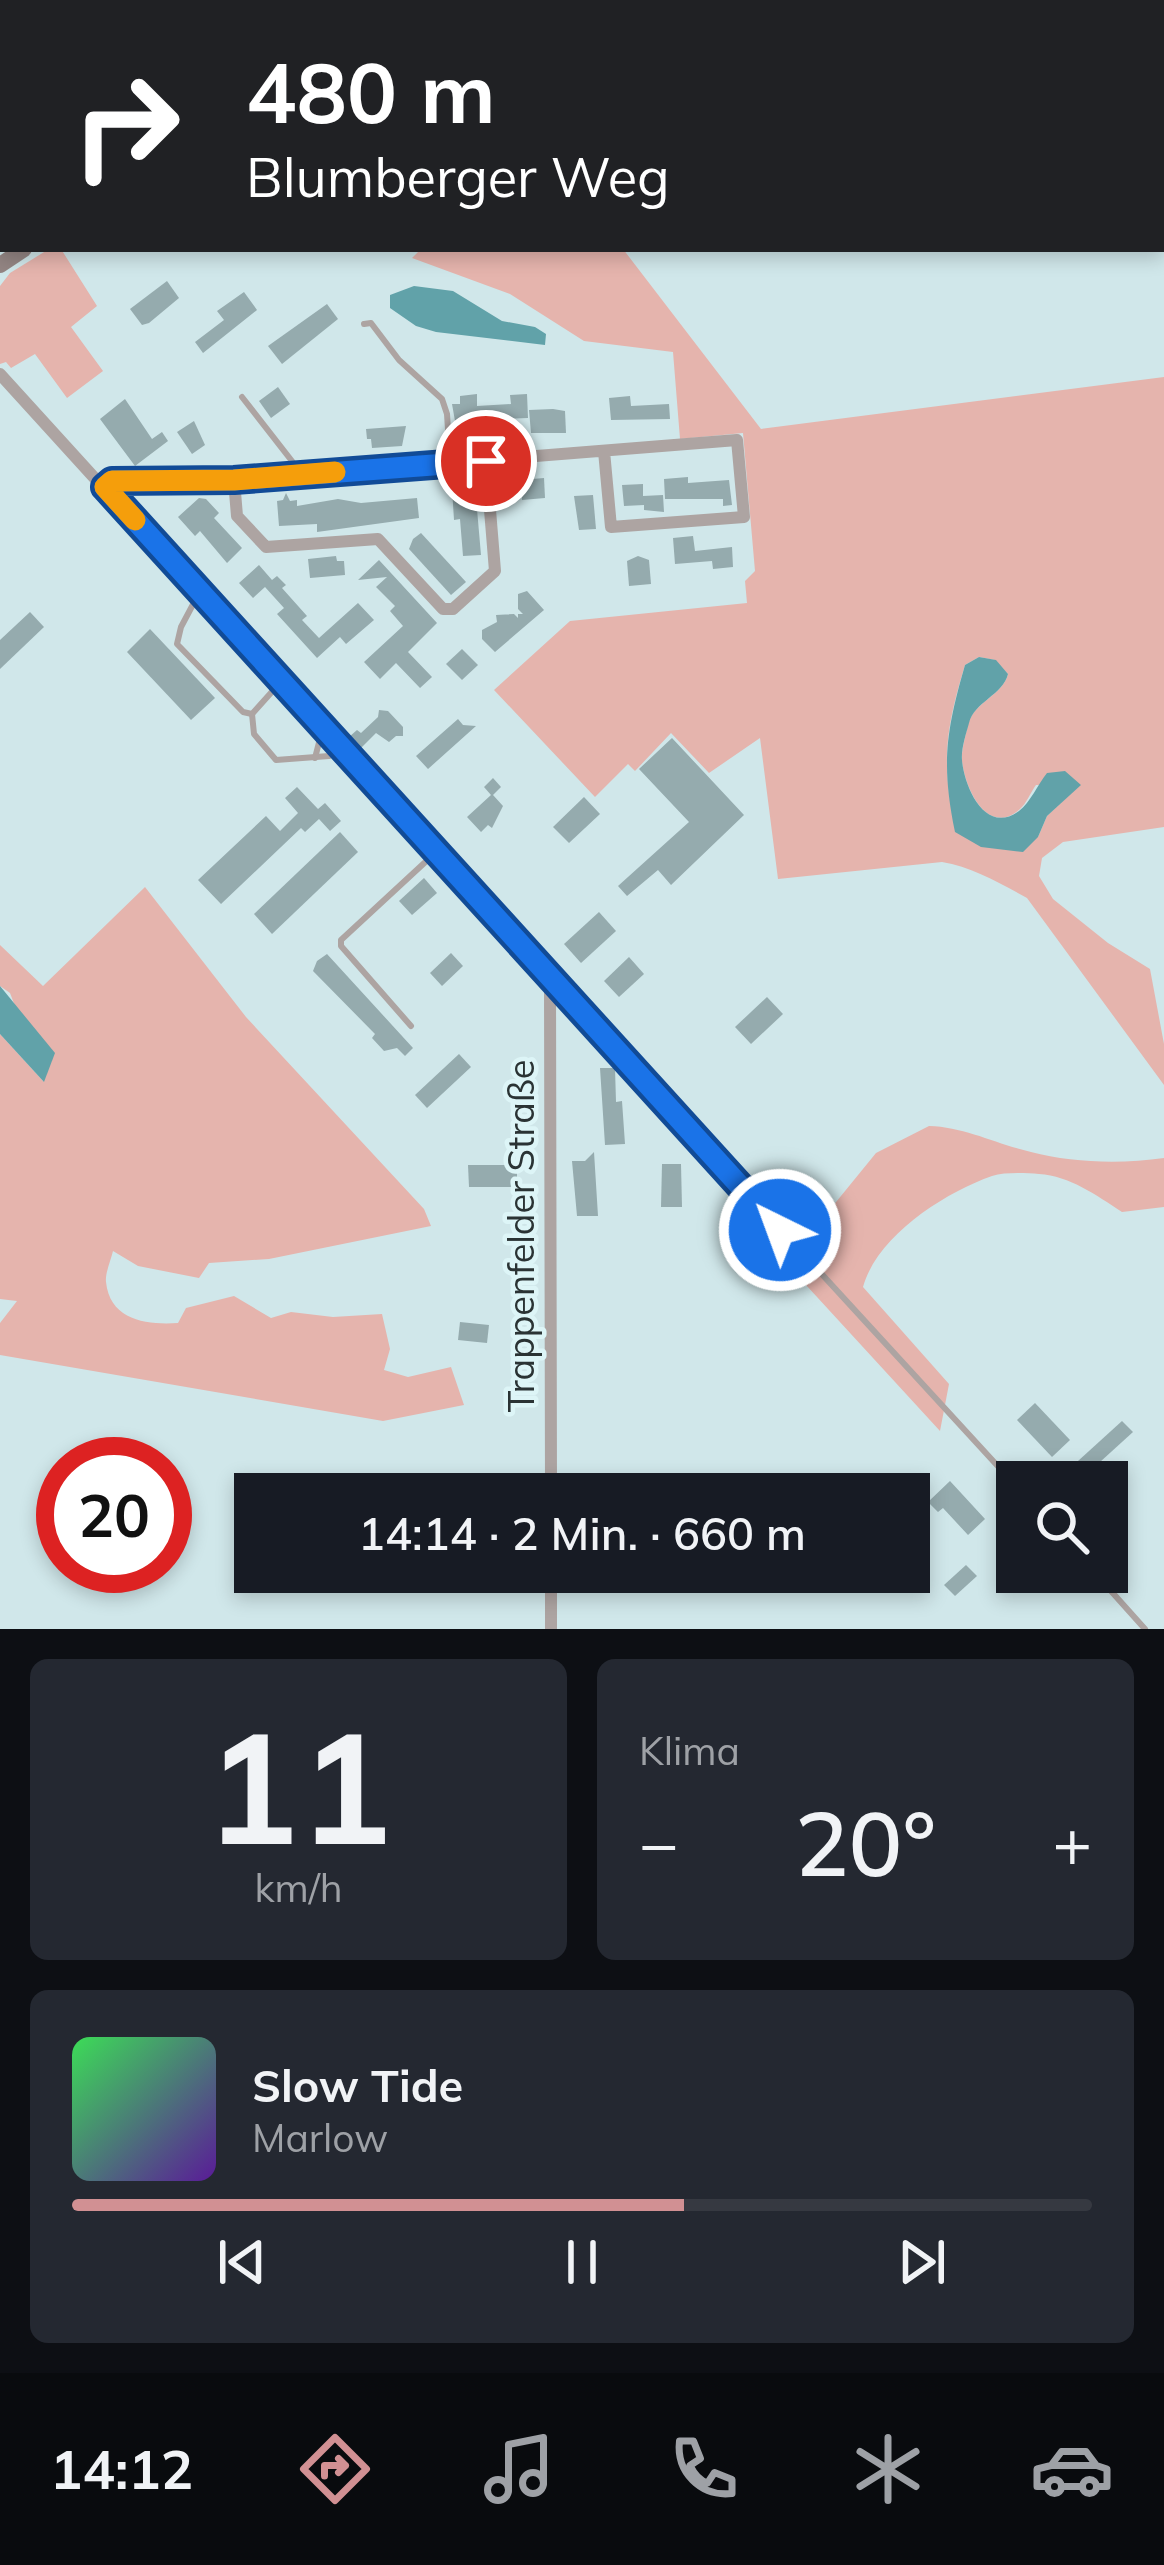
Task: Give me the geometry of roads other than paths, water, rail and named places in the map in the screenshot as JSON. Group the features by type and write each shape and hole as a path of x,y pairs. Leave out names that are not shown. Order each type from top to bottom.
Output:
{"street":[{"path":"0,374 550,979"},
{"path":"105,487 112,481 234,480 737,440 744,517 611,527 604,452"},
{"path":"234,480 238,516 266,547 378,539 442,609 453,609 495,571 486,461"},
{"name":"Trappenfelder Straße","path":"550,979 551,1473"},
{"path":"551,1593 551,1629"}],"lane":[{"path":"364,324 370,323 399,360 442,399 450,464"},
{"path":"242,397 295,465 297,475"},
{"path":"200,592 177,644 243,712 252,714"},
{"path":"281,681 252,714 254,734 276,760 328,756 342,746"},
{"path":"315,758 323,726"},
{"path":"411,1026 341,946 341,940 437,851"},
{"path":"550,979 996,1464"},
{"path":"1113,1593 1145,1629"}],"water":[{"path":"414,286 453,291 502,321 535,327 546,334 545,345 416,326 390,308 390,295"},
{"path":"979,657 996,660 1008,674 976,709 964,742 964,771 978,805 996,817 1007,817 1023,808 1047,773 1065,771 1081,785 1047,816 1038,837 1023,852 981,847 955,832 947,767 950,729 965,665"},
{"path":"0,986 55,1053 44,1082 0,1034"}]}
